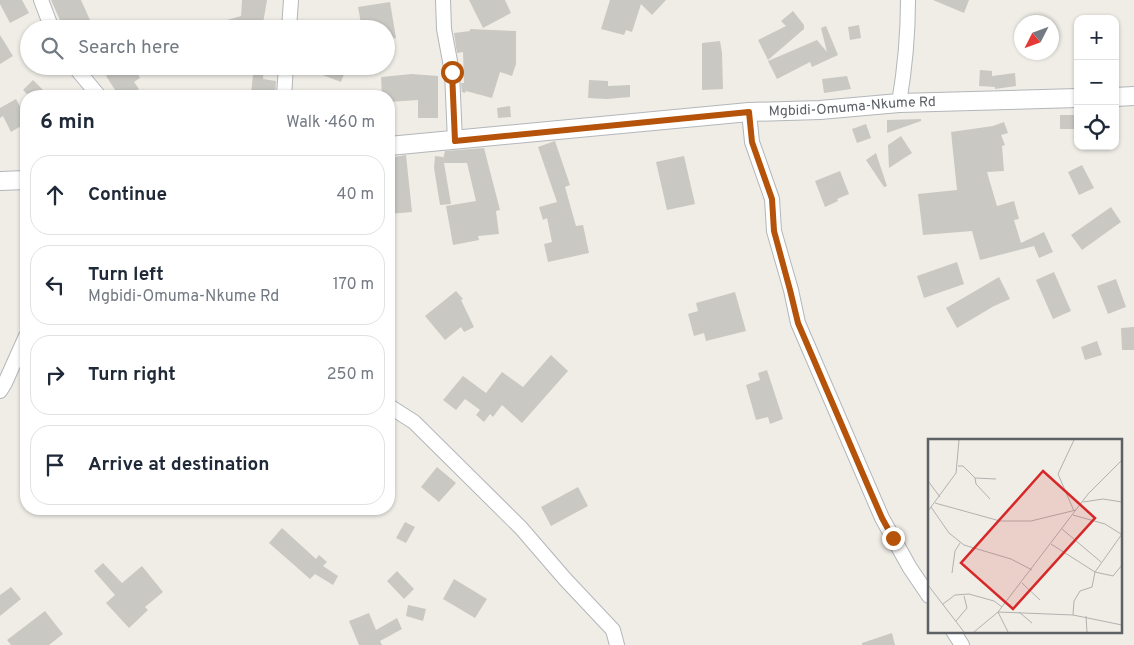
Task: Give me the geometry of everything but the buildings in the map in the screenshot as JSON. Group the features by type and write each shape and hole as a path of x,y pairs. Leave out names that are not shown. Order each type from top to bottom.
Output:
{"street":[{"path":"41,0 49,20"},
{"path":"290,20 291,0"},
{"path":"443,0 444,29 452,72 455,141"},
{"path":"899,103 906,64 908,0"},
{"path":"82,75 94,90"},
{"path":"284,90 285,75"},
{"path":"1119,97 1134,96"},
{"name":"Mgbidi-Omuma-Nkume Rd","path":"395,146 749,112 820,110 899,103 1074,98"},
{"path":"749,112 752,142 772,199 774,231 798,323 882,518 910,568 928,595"},
{"path":"0,181 20,180"},
{"path":"0,391 20,350"},
{"path":"395,410 414,422 521,528 613,630 617,645"},
{"path":"954,632 962,645"}],"route":[{"path":"452,72 455,141 749,112 752,142 772,199 774,231 798,323 851,449 893,538"}]}
